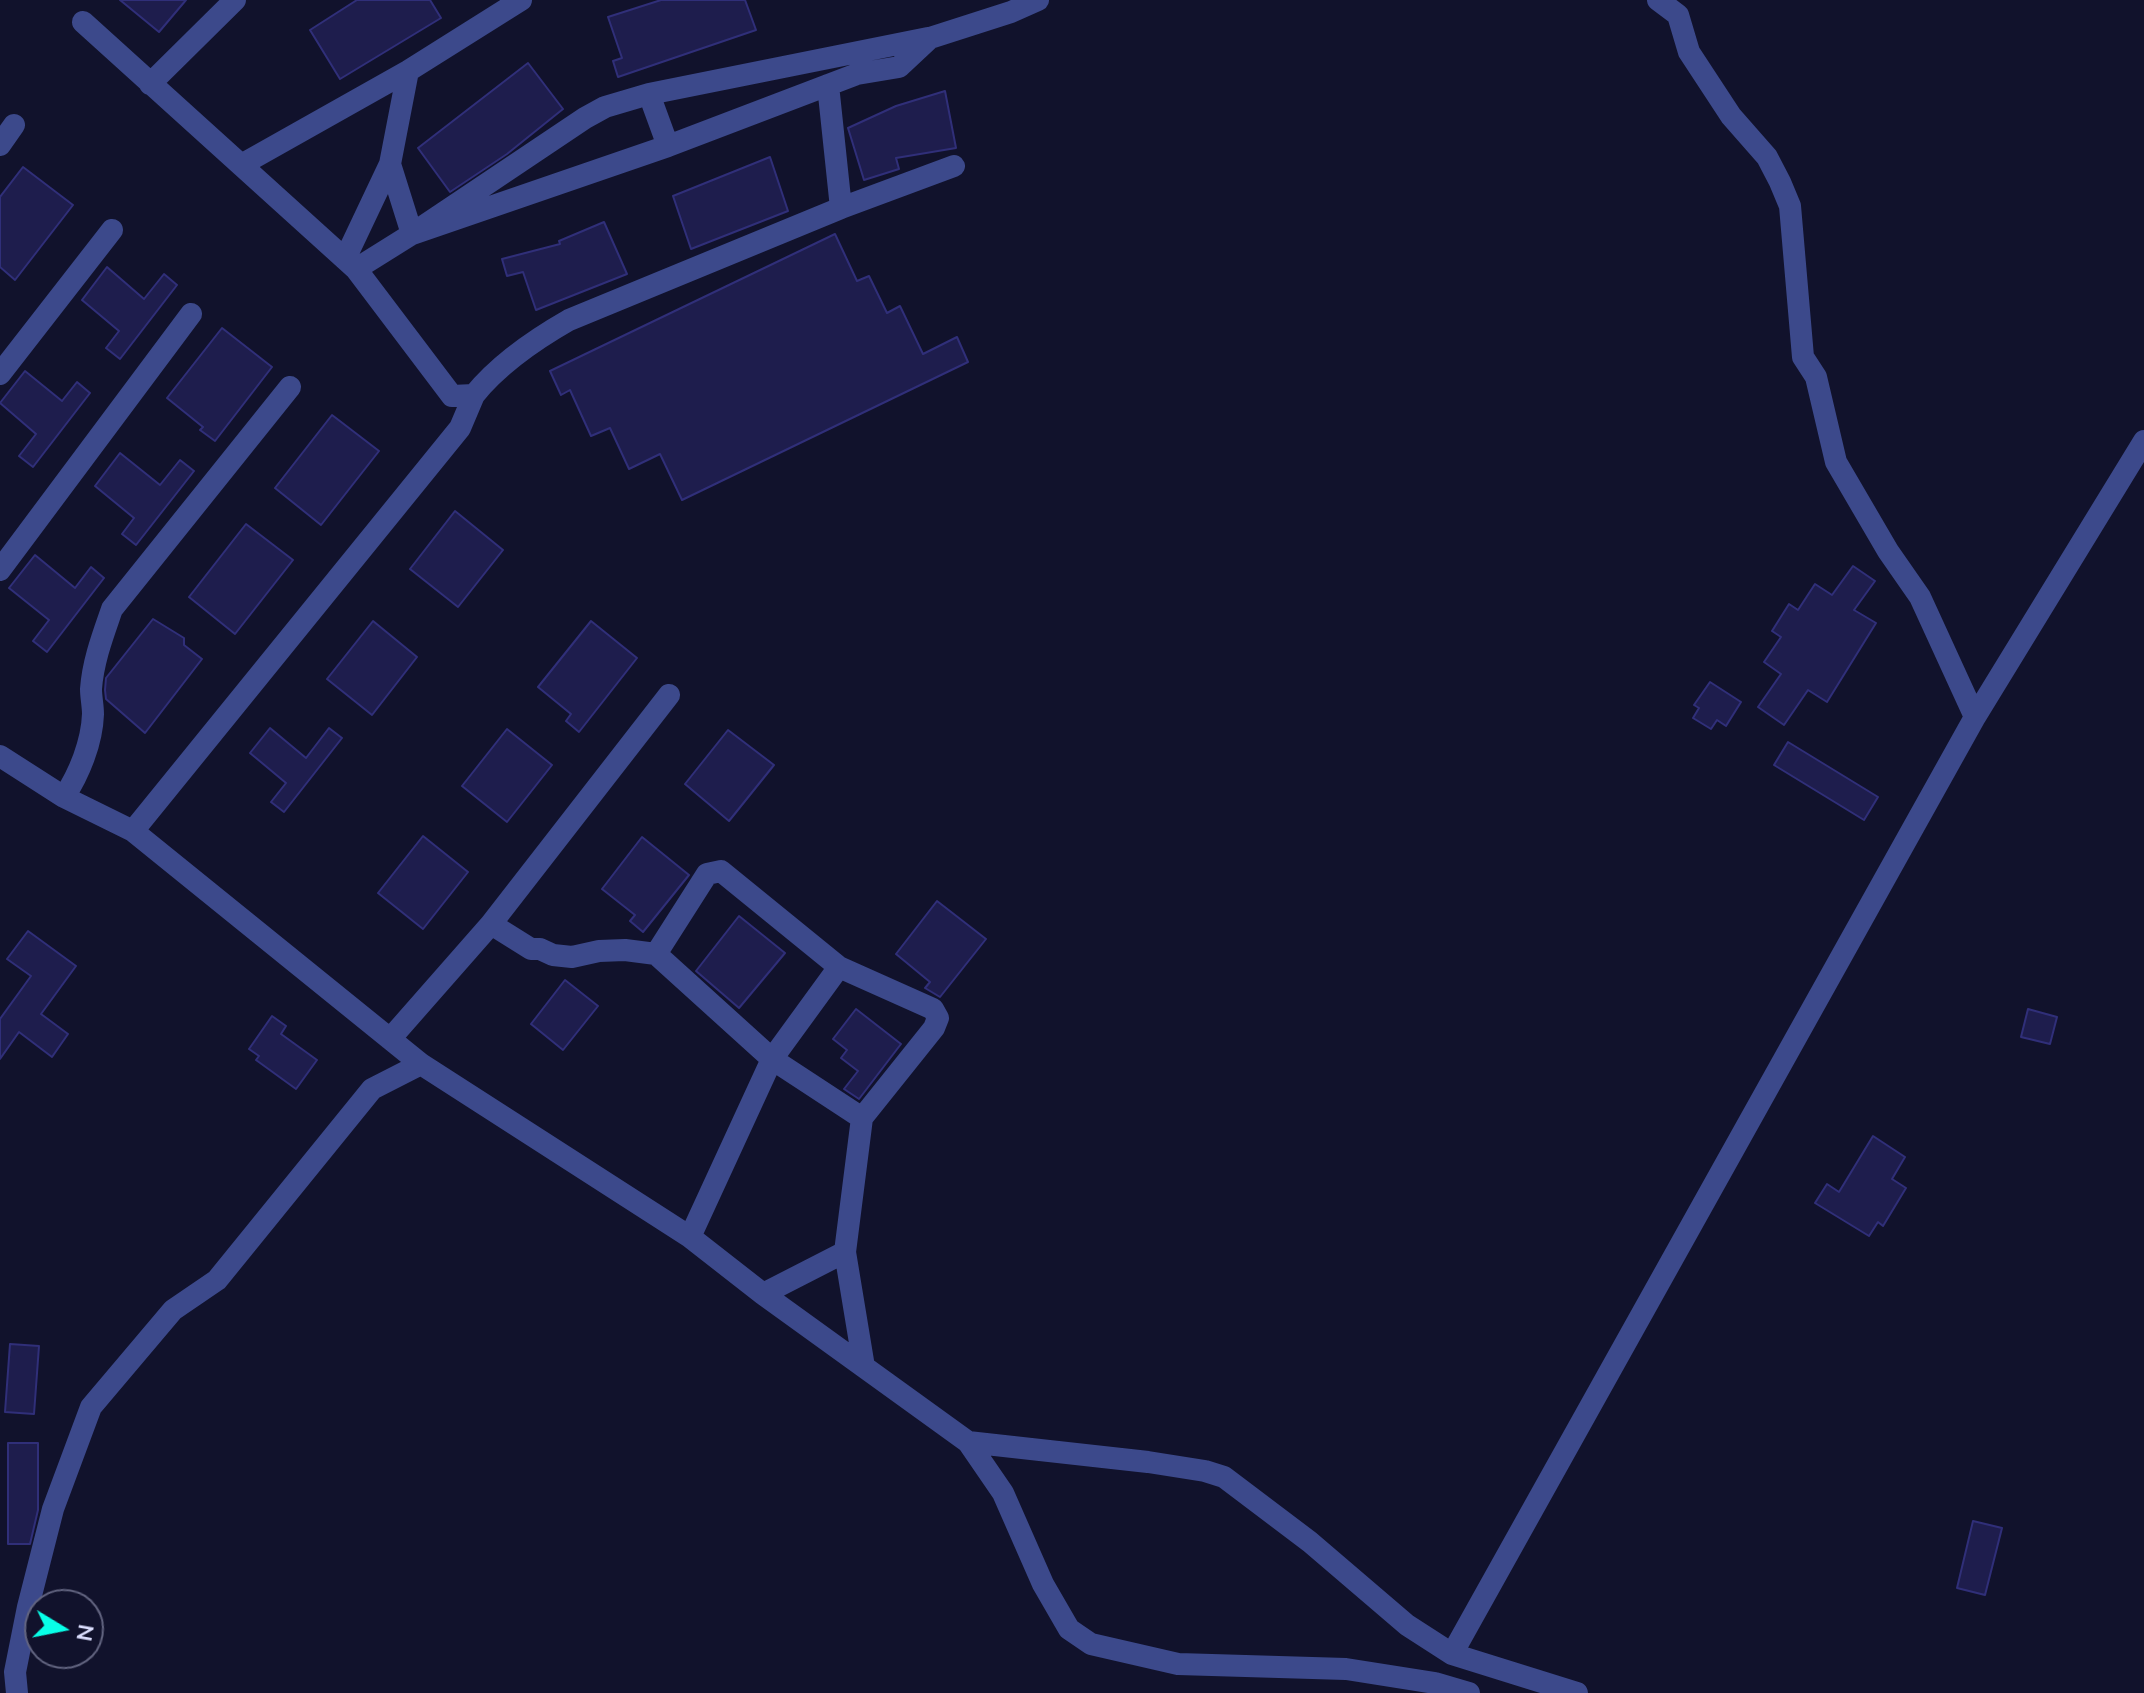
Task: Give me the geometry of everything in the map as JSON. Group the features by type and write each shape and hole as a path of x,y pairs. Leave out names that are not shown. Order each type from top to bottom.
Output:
{"street":[{"path":"150,84 235,0"},
{"path":"241,165 408,71 521,0"},
{"path":"412,234 605,107 649,94 930,38 1010,6 1038,0"},
{"path":"1658,0 1675,7 1689,52 1731,116 1767,157 1780,182 1790,206 1803,357 1816,377 1836,462 1888,551 1920,597 1975,717"},
{"path":"83,22 351,264 463,396 460,428 133,831"},
{"path":"351,264 412,234 668,146 857,74 899,67 930,38"},
{"path":"351,264 390,164 408,71"},
{"path":"828,85 841,208"},
{"path":"649,94 668,146"},
{"path":"0,145 14,125"},
{"path":"390,164 412,234"},
{"path":"463,396 535,340 569,320 841,208 954,166"},
{"path":"0,374 112,230"},
{"path":"0,570 191,314"},
{"path":"64,797 77,778 86,750 93,717 91,689 99,645 112,609 290,387"},
{"path":"1452,1654 1975,717 2144,441"},
{"path":"390,1039 491,924 669,695"},
{"path":"0,756 64,797 133,831 421,1064 690,1237 763,1294 968,1442 1003,1493 1043,1584 1069,1629 1091,1644 1178,1664 1346,1669 1469,1693"},
{"path":"656,954 707,874 721,871 839,967 933,1009 938,1018 934,1028 862,1118 845,1252 864,1367"},
{"path":"491,924 531,949 553,955 572,957 599,951 625,950 656,954 772,1059 862,1118"},
{"path":"690,1237 772,1059 839,967"},
{"path":"17,1693 15,1672 53,1509 91,1407 173,1310 217,1280 372,1089 421,1064"},
{"path":"763,1294 845,1252"},
{"path":"968,1442 1148,1462 1224,1477 1299,1533 1407,1625 1452,1654 1577,1693"}],"building":[{"path":"120,0 186,0 159,32"},
{"path":"357,0 430,0 441,18 340,79 310,30"},
{"path":"661,0 745,0 756,30 618,77 613,61 622,58 608,17"},
{"path":"528,63 563,109 507,154 450,192 418,148"},
{"path":"945,91 956,148 896,158 899,169 864,180 848,128 896,106"},
{"path":"770,157 788,211 691,249 673,196"},
{"path":"23,167 73,205 15,280 0,267 0,197"},
{"path":"604,222 627,274 536,310 523,272 507,276 502,259 560,244 559,241"},
{"path":"835,234 857,281 869,276 887,313 900,306 923,354 957,337 968,362 682,500 660,454 629,469 610,428 591,436 570,390 561,395 550,371"},
{"path":"107,267 144,299 164,274 177,285 120,359 106,348 119,331 82,300"},
{"path":"222,328 272,367 215,441 200,430 203,427 167,398"},
{"path":"25,371 62,401 77,382 90,393 33,467 19,456 36,434 0,403"},
{"path":"332,415 379,451 321,525 275,488"},
{"path":"120,453 160,485 180,460 194,471 136,545 122,534 134,518 95,486"},
{"path":"455,511 503,550 458,607 410,569"},
{"path":"246,524 293,560 235,634 189,597"},
{"path":"35,555 75,588 91,567 104,578 47,652 33,641 49,620 9,588"},
{"path":"1853,566 1875,581 1854,610 1876,623 1827,702 1808,690 1784,725 1758,707 1781,674 1764,662 1781,637 1772,631 1789,604 1798,610 1815,584 1832,595"},
{"path":"153,619 184,638 184,645 202,659 145,733 106,699 105,690 106,678"},
{"path":"373,621 417,657 372,715 327,679"},
{"path":"591,621 637,658 579,732 566,721 571,714 538,687"},
{"path":"1710,682 1741,702 1726,726 1717,720 1711,729 1693,718 1699,708 1694,705"},
{"path":"270,728 306,758 329,728 342,738 284,812 271,802 286,783 250,753"},
{"path":"507,729 552,765 507,822 462,786"},
{"path":"728,730 774,765 729,821 685,784"},
{"path":"1788,742 1878,797 1864,820 1774,765"},
{"path":"423,836 468,872 423,929 378,893"},
{"path":"642,837 689,875 643,932 630,921 635,915 602,889"},
{"path":"937,901 986,939 940,997 925,988 930,982 896,954"},
{"path":"739,916 785,953 739,1008 696,971"},
{"path":"28,931 76,966 41,1014 68,1034 52,1057 19,1032 0,1059 0,1019 31,976 7,959"},
{"path":"565,980 598,1006 563,1050 531,1024"},
{"path":"856,1009 901,1044 859,1099 844,1089 858,1071 841,1058 847,1050 833,1039"},
{"path":"2028,1009 2057,1017 2050,1044 2021,1037"},
{"path":"272,1016 286,1026 281,1034 317,1060 296,1089 256,1060 259,1056 249,1049"},
{"path":"1873,1136 1905,1157 1892,1179 1906,1188 1883,1226 1878,1222 1869,1236 1815,1203 1827,1184 1839,1192"},
{"path":"10,1344 39,1346 34,1414 5,1412"},
{"path":"8,1443 38,1443 38,1510 30,1544 8,1544"},
{"path":"1973,1521 2002,1528 1985,1595 1957,1588"}]}
